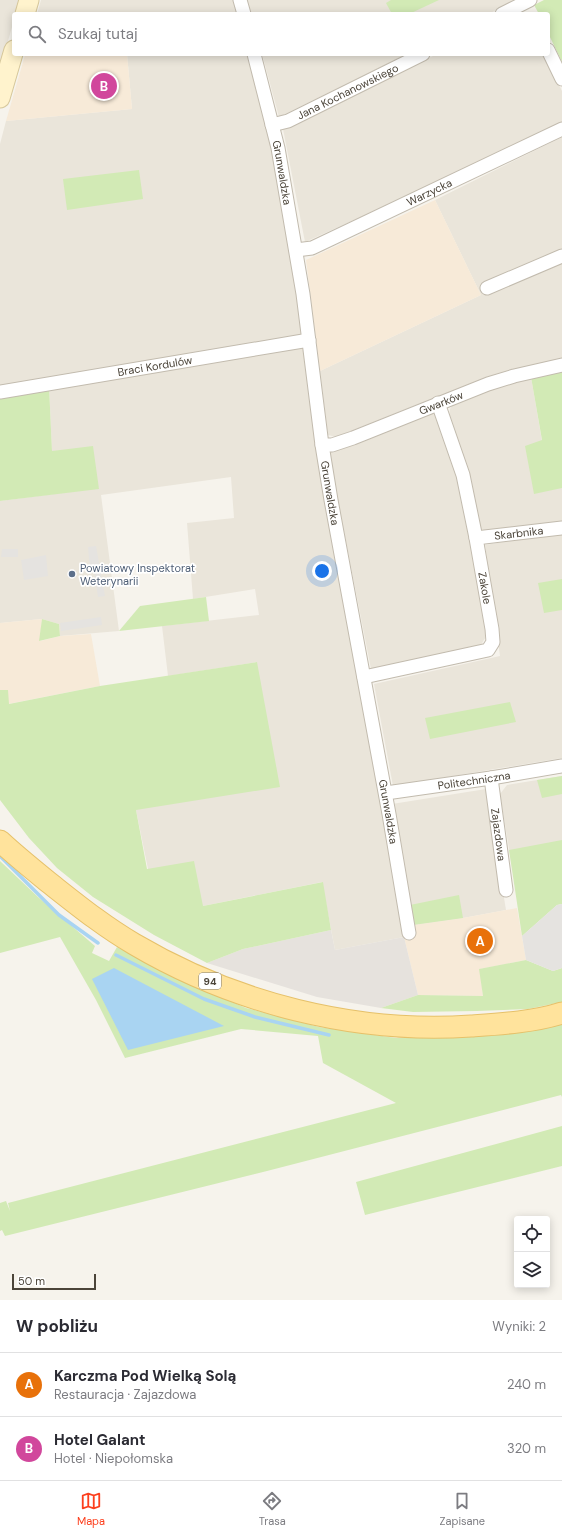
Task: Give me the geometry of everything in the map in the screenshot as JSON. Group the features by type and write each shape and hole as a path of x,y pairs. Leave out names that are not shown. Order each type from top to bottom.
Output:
{"main road":[{"path":"26,12 29,0"},
{"path":"0,98 12,56"},
{"name":"94","path":"0,827 39,874"},
{"name":"94","path":"0,841 17,858 95,919 134,944 176,966 256,999 306,1012 359,1022 407,1026 453,1027 505,1023 562,1013"}],"street":[{"path":"240,0 243,12"},
{"path":"508,12 529,5"},
{"path":"550,54 562,78"},
{"name":"Grunwaldzka","path":"255,56 278,148 296,250 322,445 332,507 386,792 409,932"},
{"name":"Jana Kochanowskiego","path":"272,125 288,120 419,56"},
{"name":"Warzycka","path":"296,250 312,248 562,129"},
{"path":"487,288 562,256"},
{"name":"Braci Kordulów","path":"0,392 309,340"},
{"name":"Gwarków","path":"322,445 354,438 505,378 562,365"},
{"name":"Zakole","path":"364,677 488,650 493,642 476,538 463,475 438,404"},
{"name":"Skarbnika","path":"476,538 562,528"},
{"name":"Politechniczna","path":"386,792 491,778 562,766"},
{"name":"Zajazdowa","path":"491,778 506,890"}],"shaded area":[{"path":"0,0 20,0 17,12 12,12 12,27 0,69"},
{"path":"41,0 233,0 236,12 38,12"},
{"path":"247,0 518,0 492,12 250,12"},
{"path":"25,56 127,56 132,109 6,121"},
{"path":"127,56 249,56 269,128 303,337 0,387 0,144 6,121 132,109"},
{"path":"263,56 403,56 279,117"},
{"path":"433,56 545,56 562,91 562,124 428,187 305,242 283,129"},
{"path":"562,137 562,360 513,369 487,377 336,437 328,435 320,371 481,295 435,200"},
{"path":"435,200 481,295 320,371 306,260"},
{"path":"305,344 404,937 335,950 322,882 203,906 148,869 136,810 257,662 168,676 162,626 259,615 255,589 193,599 187,523 234,518 231,477 101,495 119,631 60,636 59,624 42,619 0,623 0,501 99,488 52,451 49,386"},
{"path":"531,377 542,441 562,437 562,522 486,532 478,527 449,416 450,409 454,403 493,387"},
{"path":"432,413 437,415 452,457 464,503 487,635 479,648 371,669 329,455 334,447"},
{"path":"562,533 562,758 393,786 374,684 500,656 485,545"},
{"path":"96,546 105,596 98,597 94,571 90,571 88,547"},
{"path":"2,549 18,549 18,557 1,557"},
{"path":"46,555 48,576 24,580 21,560"},
{"path":"101,617 102,625 61,631 60,623"},
{"path":"42,619 40,641 60,636 91,634 100,686 8,704 8,690 0,690 0,623"},
{"path":"562,776 562,875 515,885 500,794 507,785"},
{"path":"486,789 506,910 413,925 392,804"},
{"path":"562,904 562,968 553,971 526,960 522,936 557,905"},
{"path":"517,908 526,960 480,969 483,996 418,995 404,937 414,936 413,925"},
{"path":"331,930 335,950 404,937 418,995 381,1008 317,997 207,963 243,949"}],"green space":[{"path":"391,0 439,0 413,12 391,12 386,3"},
{"path":"544,0 562,0 562,62 550,37 550,12 538,12 534,5"},
{"path":"139,170 143,199 67,210 63,179"},
{"path":"562,371 562,488 534,494 525,446 542,440 531,377"},
{"path":"49,386 52,451 93,446 99,489 0,501 0,394"},
{"path":"562,579 562,610 544,613 538,583"},
{"path":"206,597 209,621 119,631 140,606"},
{"path":"42,619 59,624 60,636 39,641"},
{"path":"257,662 280,787 136,810 147,869 194,861 203,906 323,882 331,930 243,949 207,963 154,935 93,897 57,868 29,838 0,800 0,690 8,690 9,704 100,686"},
{"path":"510,702 516,722 430,739 425,718"},
{"path":"562,776 562,794 542,798 537,780"},
{"path":"562,840 562,904 557,905 522,936 509,850"},
{"path":"0,861 38,897 95,946 92,953 109,961 117,947 180,980 246,1008 319,1027 396,1038 483,1036 562,1024 562,1097 561,1095 267,1171 5,1236 2,1230 0,1231 0,1203 6,1201 10,1211 8,1203 396,1103 323,1063 318,1036 241,1029 125,1058 96,1000 60,937 0,953"},
{"path":"459,895 463,918 413,925 410,905"},
{"path":"526,960 553,971 562,968 562,1002 528,1009 477,1011 413,1012 381,1008 418,995 483,996 479,969"},
{"path":"562,1126 562,1166 365,1215 356,1182"}],"water":[{"path":"114,968 224,1026 128,1050 92,979"}],"waterway":[{"path":"0,856 59,915 98,943"},
{"path":"116,955 204,999 255,1017 329,1035"}],"place":[{"name":"Hotel Galant","path":"104,86"},
{"name":"Powiatowy Inspektorat Weterynarii","path":"72,574"},
{"name":"Karczma Pod Wielką Solą","path":"480,941"}]}
